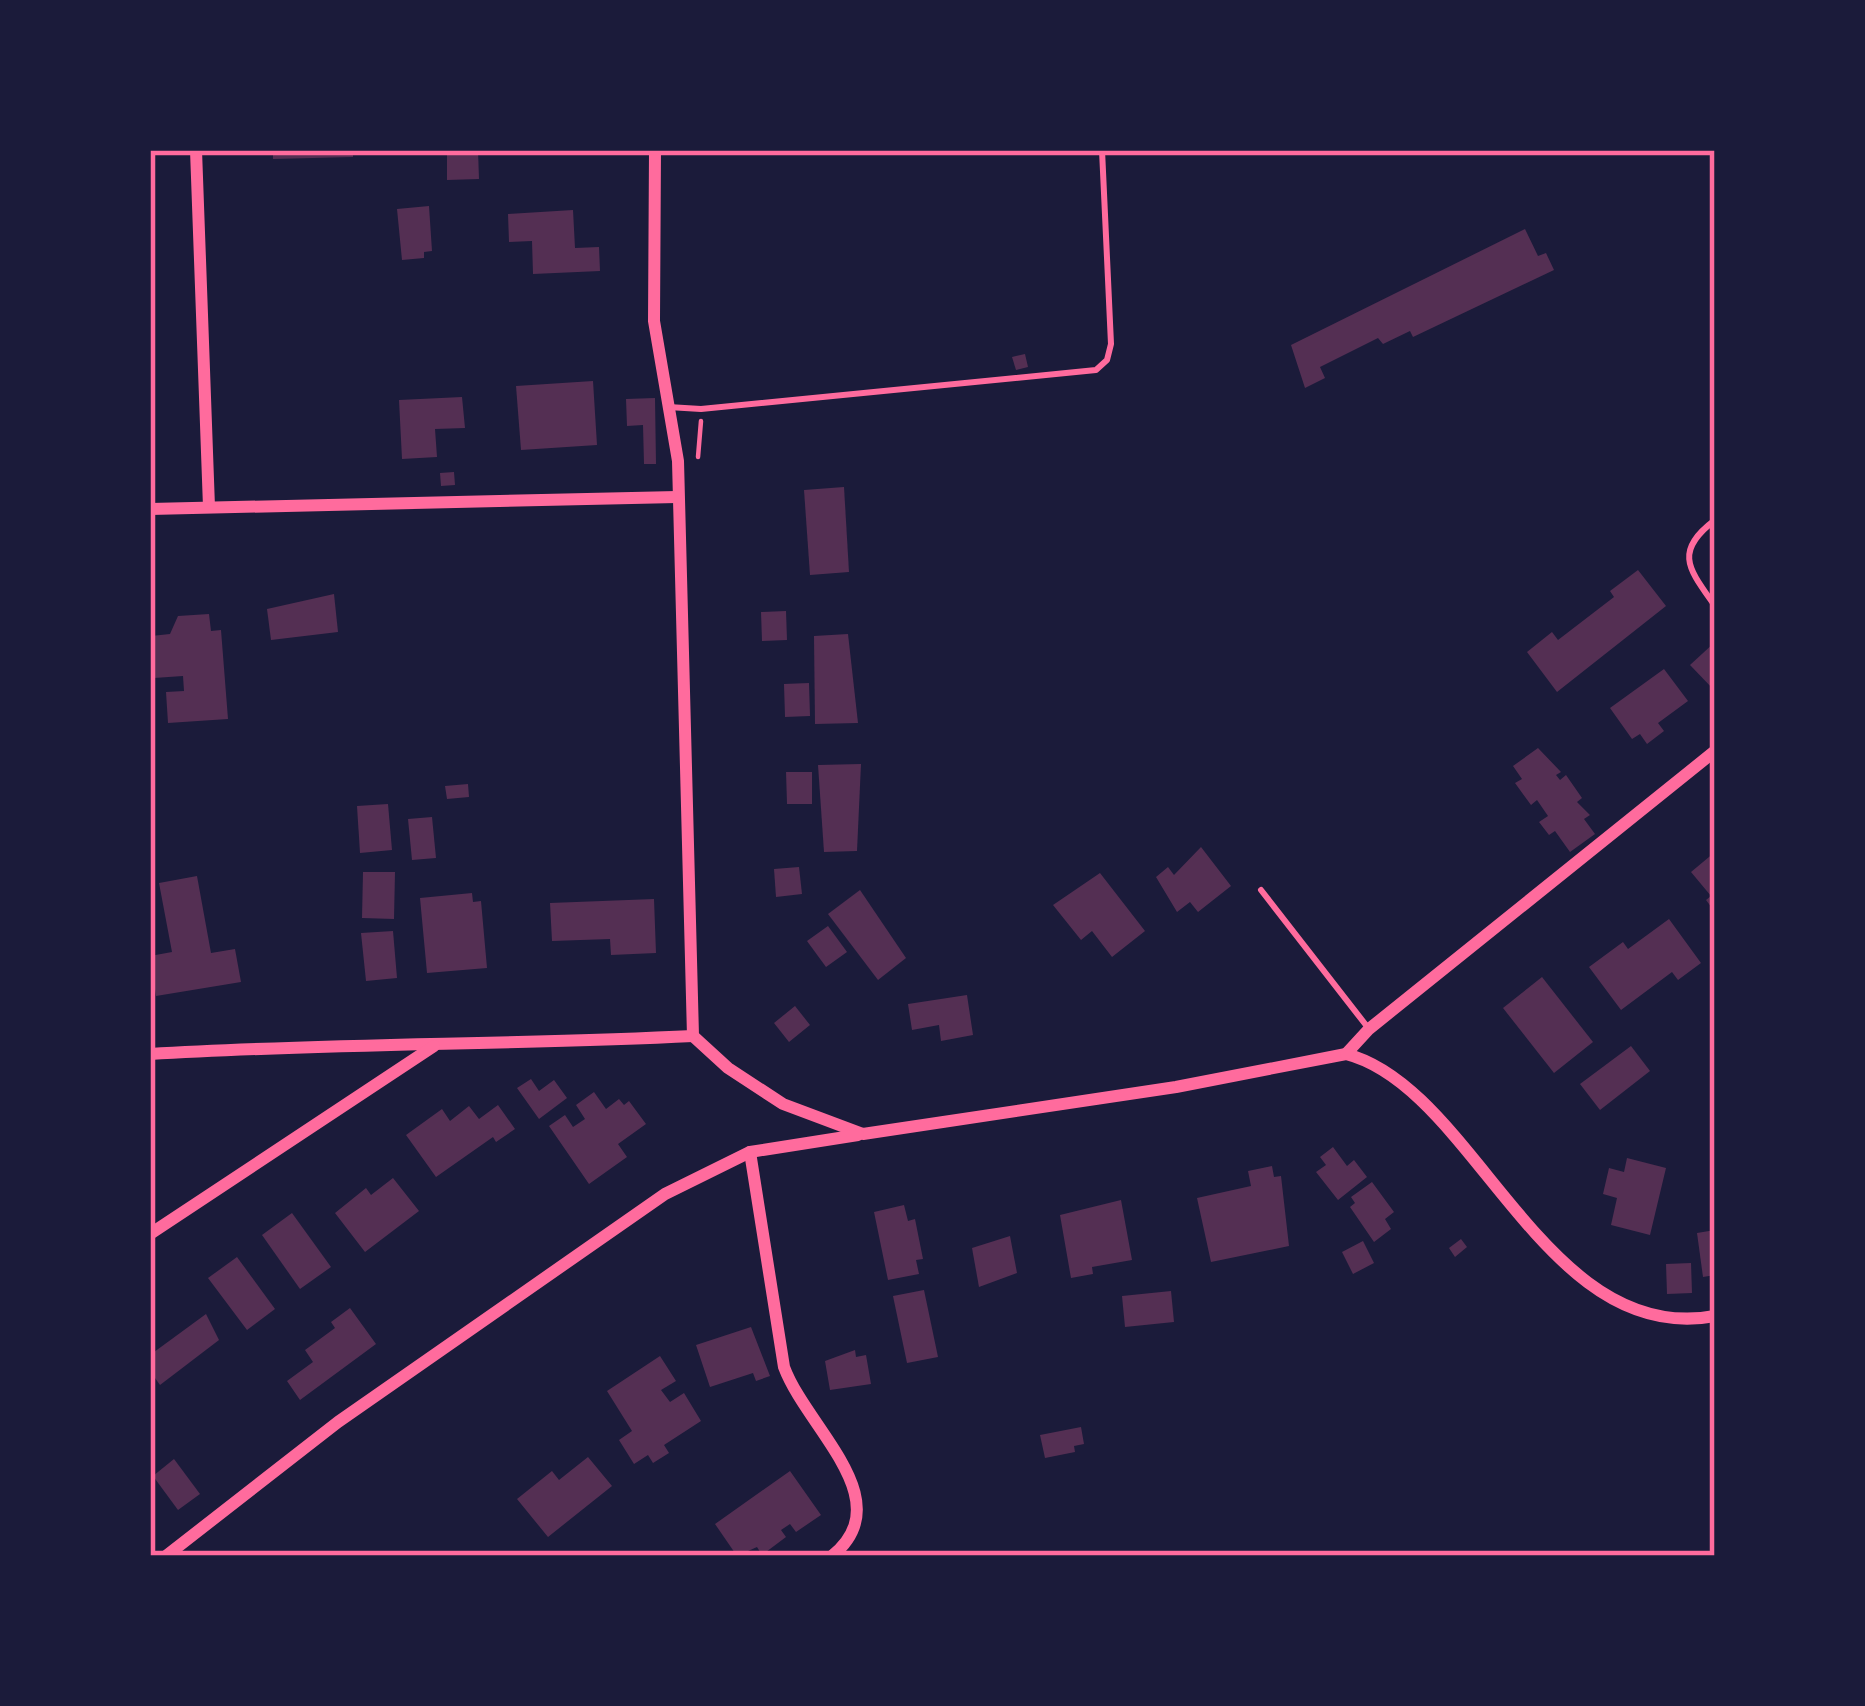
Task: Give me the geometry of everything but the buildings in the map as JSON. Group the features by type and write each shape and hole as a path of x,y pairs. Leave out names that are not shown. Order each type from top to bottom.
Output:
{"street":[{"path":"196,150 209,507"},
{"path":"655,150 654,321 678,460 693,1036"},
{"path":"150,509 677,497"},
{"path":"1346,1054 1369,1029 1715,751"},
{"path":"150,1054 356,1042 436,1046 693,1036 728,1068 783,1104 862,1134"},
{"path":"150,1234 436,1046"},
{"path":"166,1556 338,1422 517,1295 665,1194 750,1152 1176,1087 1346,1054 1372,1060 1398,1079 1522,1221 1603,1290 1634,1311 1666,1319 1715,1316"},
{"path":"750,1152 784,1367 795,1397 860,1500 855,1532 832,1556"}],"lane":[{"path":"667,407 701,409 1096,370 1107,360 1111,344 1102,150"},
{"path":"1715,520 1693,537 1688,550 1691,569 1715,606"},
{"path":"1261,890 1369,1029"}]}
